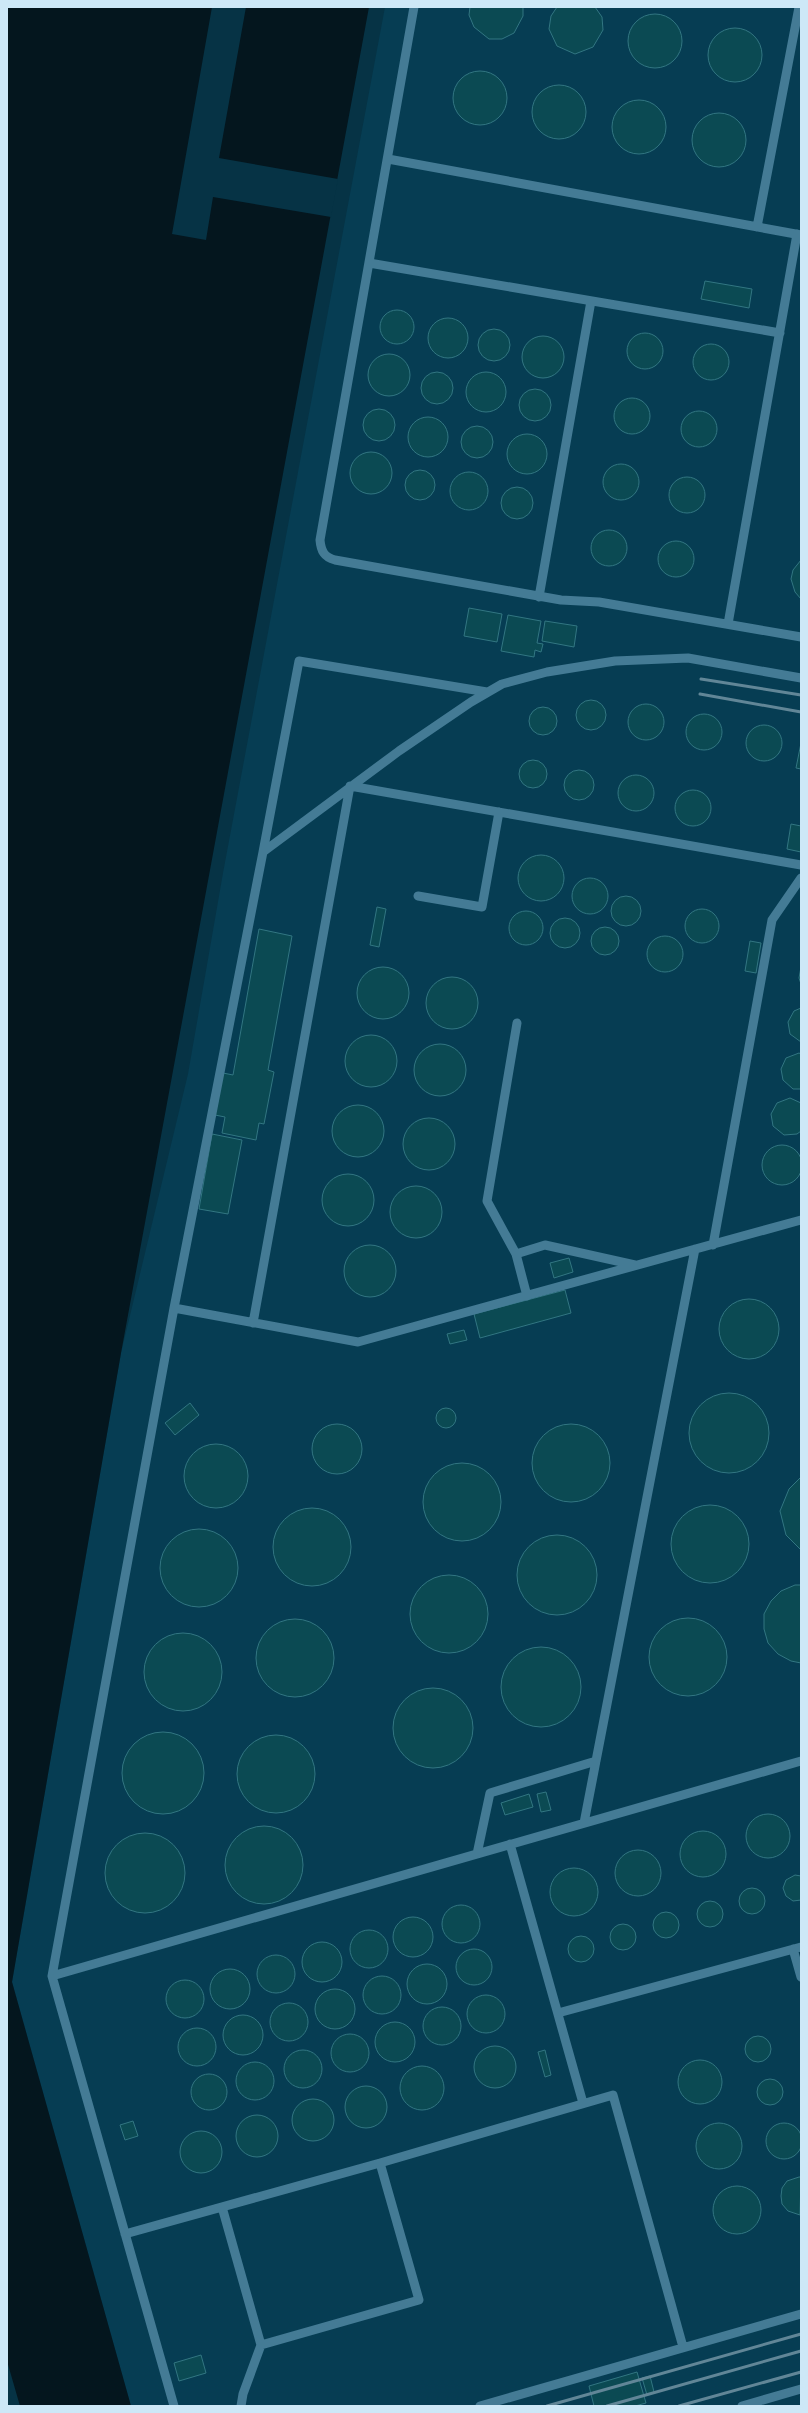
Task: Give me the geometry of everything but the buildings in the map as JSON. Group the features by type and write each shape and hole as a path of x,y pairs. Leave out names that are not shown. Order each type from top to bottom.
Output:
{"lane":[{"path":"414,7 320,540 323,553 327,558 335,560 539,597 560,600 599,602 801,637"},
{"path":"756,227 799,7"},
{"path":"388,158 799,234 728,624"},
{"path":"369,263 780,333"},
{"path":"539,597 592,301"},
{"path":"263,852 399,750 487,692 502,684 547,672 615,662 688,658 801,678"},
{"path":"174,2406 52,1976 174,1308 299,661 487,692"},
{"path":"350,786 801,865"},
{"path":"253,1323 350,786"},
{"path":"418,896 482,907 499,812"},
{"path":"713,1245 772,920 801,878"},
{"path":"517,1023 487,1192 487,1201 516,1254 527,1296"},
{"path":"174,1308 358,1342 801,1220"},
{"path":"516,1254 545,1245 637,1266"},
{"path":"584,1823 695,1249"},
{"path":"477,1854 490,1793 596,1761"},
{"path":"52,1976 801,1761"},
{"path":"510,1844 583,2103"},
{"path":"558,2013 797,1948 801,1977"},
{"path":"125,2234 380,2163 612,2095 683,2347"},
{"path":"261,2344 419,2300 380,2163"},
{"path":"222,2207 261,2344 243,2394 241,2406"},
{"path":"480,2406 801,2314"},
{"path":"742,2406 801,2389"}],"shaded area":[{"path":"7,7 369,7 121,1353 12,1982 131,2406 7,2406"},
{"path":"385,7 801,7 801,2406 131,2406 12,1982 121,1353 188,1074 223,873"}],"pier":[{"path":"212,7 246,7 219,158 338,179 331,217 213,197 206,240 172,234"},
{"path":"7,2361 20,2406 7,2406"}],"railway":[{"path":"701,679 801,695"},
{"path":"700,694 801,712"},
{"path":"547,2406 801,2334"},
{"path":"607,2406 801,2351"},
{"path":"679,2406 801,2372"}]}
